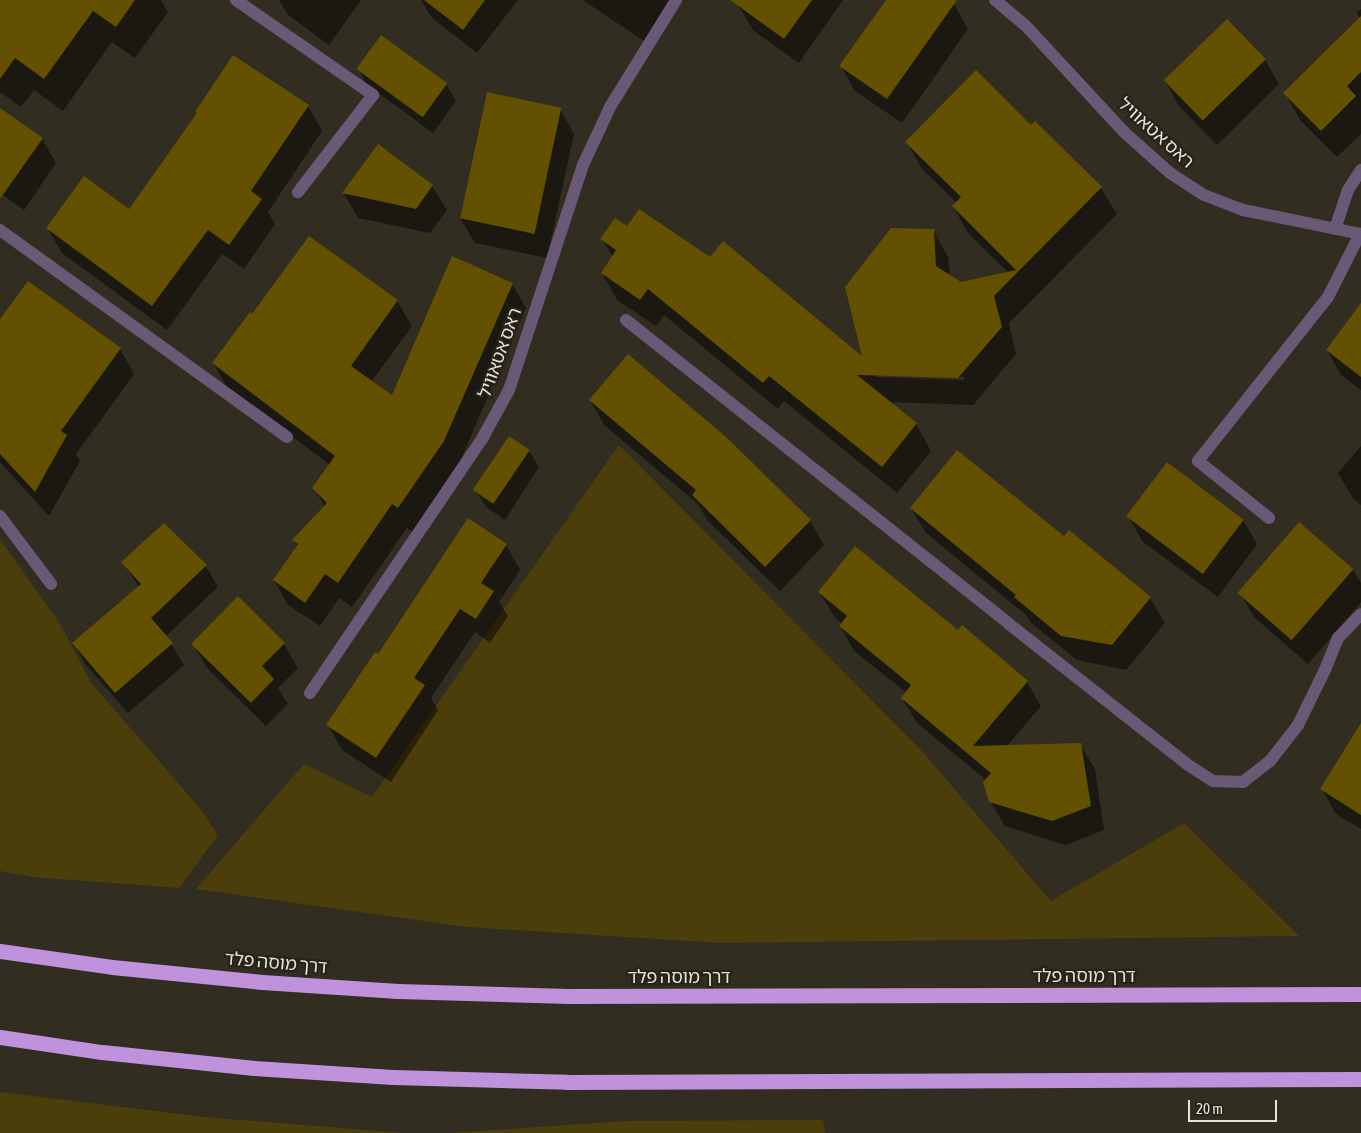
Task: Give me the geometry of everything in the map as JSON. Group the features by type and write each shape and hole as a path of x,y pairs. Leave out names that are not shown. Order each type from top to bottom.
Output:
{"highway":[{"name":"דרך מוסה פלד","path":"0,951 112,967 253,981 398,991 569,996 1361,994"},
{"path":"0,1037 102,1052 235,1066 393,1077 567,1082 1361,1080"}],"street":[{"path":"236,0 373,95 298,192"},
{"name":"ראס אטאוויל","path":"310,693 483,437 509,390 583,165 610,108 676,0"},
{"name":"ראס אטאוויל","path":"995,0 1025,25 1124,132 1170,173 1204,195 1243,210 1361,234"},
{"path":"1335,229 1348,190 1361,170"},
{"path":"0,230 288,436"},
{"path":"1269,518 1198,461 1328,298 1361,234"},
{"path":"626,320 1188,765 1213,781 1243,782 1270,761 1298,726 1338,638 1361,614"},
{"path":"0,516 51,584"}],"shaded area":[{"path":"619,445 919,748 1051,901 1184,823 1299,936 720,943 467,927 196,889 304,764 372,797"},
{"path":"0,539 60,624 92,684 199,807 218,835 179,888 33,877 0,871"},
{"path":"0,1092 204,1117 403,1133 0,1133"},
{"path":"823,1120 825,1133 450,1133 625,1121"}],"building":[{"path":"0,0 135,0 116,27 93,11 44,79 15,58 0,79"},
{"path":"424,0 485,0 463,30"},
{"path":"730,0 812,0 784,39"},
{"path":"886,0 957,0 887,99 839,66"},
{"path":"1361,16 1361,72 1347,86 1356,96 1321,131 1283,93"},
{"path":"1227,19 1266,59 1203,120 1164,80"},
{"path":"381,35 447,83 423,117 356,69"},
{"path":"233,55 309,105 251,191 262,199 229,245 208,230 152,306 46,228 84,176 129,209 197,113 195,112"},
{"path":"976,70 1031,125 1035,121 1102,187 994,296 1002,327 958,378 857,375 917,423 882,467 769,376 763,383 648,289 640,300 601,273 616,250 600,239 615,218 627,226 639,209 710,257 723,241 862,356 845,287 891,228 934,229 936,266 961,282 1016,270 952,206 961,197 905,142"},
{"path":"487,92 561,108 535,234 460,218"},
{"path":"0,108 43,138 0,199"},
{"path":"378,144 433,185 416,209 342,193"},
{"path":"309,236 398,300 351,366 392,395 452,256 513,283 444,441 398,508 392,504 338,583 325,574 305,603 273,580 298,544 292,540 327,503 312,488 335,456 212,363 250,312 252,314"},
{"path":"28,281 121,348 61,431 67,435 35,492 0,454 0,319"},
{"path":"1361,303 1361,377 1326,350"},
{"path":"628,354 726,437 811,520 765,567 692,495 696,490 589,400"},
{"path":"509,436 530,450 493,504 473,490"},
{"path":"957,450 1064,536 1069,530 1151,597 1112,645 1061,636 1014,597 1016,595 910,508"},
{"path":"1167,462 1244,520 1203,574 1126,516"},
{"path":"468,518 507,544 481,583 494,591 476,619 460,609 414,678 425,685 376,758 326,725 375,652 378,654"},
{"path":"1299,522 1353,569 1292,640 1237,593"},
{"path":"164,523 207,565 151,618 173,643 115,693 72,643 141,584 121,562"},
{"path":"855,546 958,630 962,625 1028,681 973,746 1081,743 1091,806 1052,821 989,802 983,782 991,773 901,698 911,685 839,626 847,616 818,592"},
{"path":"238,596 285,643 262,666 274,679 251,703 191,644"},
{"path":"1361,723 1361,815 1320,789"}]}
